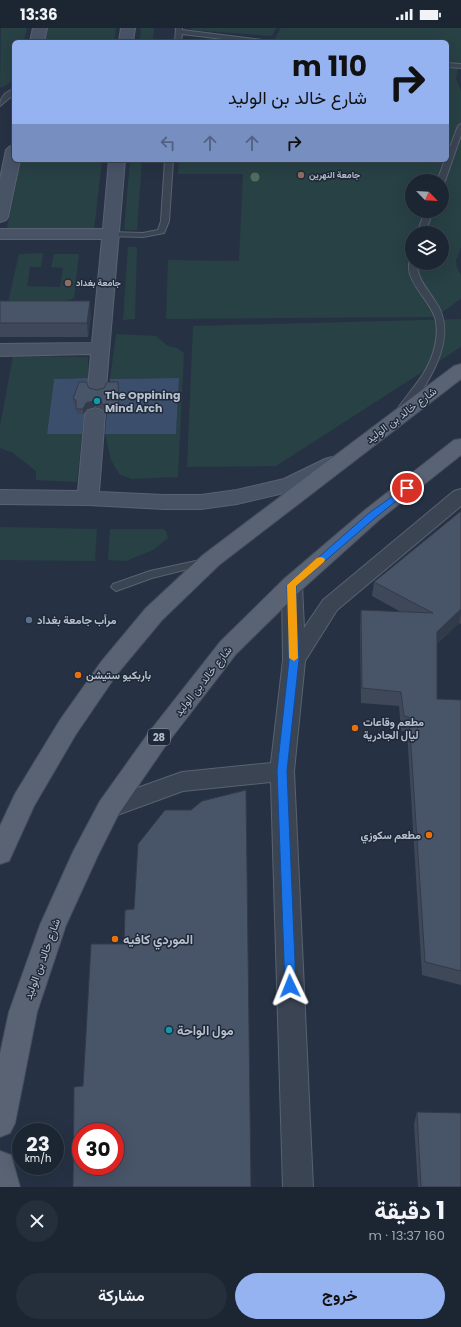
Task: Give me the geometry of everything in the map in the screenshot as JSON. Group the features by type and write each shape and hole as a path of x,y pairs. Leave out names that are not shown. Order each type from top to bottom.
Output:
{"main road":[{"name":"شارع خالد بن الوليد","path":"0,853 24,801 64,733 109,668 154,614 211,560 461,370"},
{"name":"شارع خالد بن الوليد","path":"0,1123 23,1012 53,925 86,852 109,808 158,738 228,648 292,585 372,516 461,446"},
{"path":"0,1166 5,1187"}],"street":[{"path":"37,40 40,28"},
{"path":"126,40 128,28"},
{"path":"0,217 12,160"},
{"path":"98,388 117,162"},
{"path":"0,234 111,234"},
{"path":"0,350 101,348"},
{"path":"88,498 95,414"},
{"path":"0,497 201,502 237,497 290,485 322,470 355,450"},
{"path":"294,660 330,605 461,496"},
{"path":"292,585 294,660 282,771 298,1187"},
{"path":"109,808 182,782 282,771"}],"lane":[{"path":"178,40 179,30 249,40"},
{"path":"449,65 461,66"},
{"path":"0,104 6,96 12,92"},
{"path":"449,159 461,126"},
{"path":"111,234 144,235 154,234 161,231 165,221 169,162"},
{"path":"444,174 448,162"},
{"path":"373,437 408,402 427,376 438,351 441,332 437,313 434,304 417,281 413,270"},
{"path":"116,587 150,575 211,560"}],"green space":[{"path":"1,28 27,28 24,40 12,40 12,80 9,84 0,88"},
{"path":"47,28 116,28 114,40 44,40"},
{"path":"141,28 154,28 153,40 140,40"},
{"path":"191,28 276,28 272,36 191,30"},
{"path":"281,28 461,28 461,62 459,64 449,63 449,40 274,40"},
{"name":"جامعة النهرين","path":"449,67 458,68 456,78 461,91 461,247 456,260 457,268 461,275 461,299 435,317 166,319 168,260 239,261 243,174 178,174 179,162 449,162"},
{"path":"21,162 102,162 94,230 7,228"},
{"path":"130,162 142,162 137,230 124,230"},
{"path":"128,247 137,247 135,319 123,320"},
{"path":"43,253 41,267 30,267 27,286 60,287 63,268 51,267 54,254 79,254 74,298 38,312 6,311 19,254"},
{"path":"461,319 461,347 276,466 187,467 193,326"},
{"path":"116,334 156,336 168,346 177,348 184,353 178,477 131,479 119,474 111,460 105,434 176,434 179,378 110,379"},
{"path":"13,356 88,357 88,378 54,379 47,433 82,434 77,482 36,480 36,471 13,453 0,448 0,426"},
{"path":"0,527 97,529 95,561 0,560"},
{"path":"110,529 163,529 166,531 168,538 153,550 126,561 108,560"}],"water":[{"path":"88,378 82,434 47,434 54,379"},
{"path":"179,378 176,434 105,434 110,379"}],"building":[{"path":"0,301 90,301 87,323 0,323"},
{"path":"79,382 86,382 89,388 97,390 104,388 107,382 118,382 119,407 106,408 102,403 94,401 86,403 83,409 76,409 76,400 73,399"},
{"path":"461,511 461,609 437,632 437,699 461,700 461,971 425,962 409,717 404,716 401,692 362,688 361,610 433,613 374,582"},
{"name":"مول الواحة","path":"246,790 251,1187 73,1187 73,1175 124,1175 124,1123 74,1123 74,1087 83,1086 91,944 124,944 125,910 134,909 138,844 165,810 191,810 202,801"},
{"path":"417,1112 461,1113 461,1187 421,1187"}],"slow traffic":[{"path":"294,658 292,585 320,560"}],"place":[{"name":"جامعة النهرين","path":"301,175"},
{"name":"جامعة بغداد","path":"68,283"},
{"name":"The Oppining Mind Arch","path":"97,401"},
{"name":"مرأب جامعة بغداد","path":"29,620"},
{"name":"باربكيو ستيشن","path":"78,675"},
{"name":"مطعم وقاعات ليال الجادرية","path":"355,728"},
{"name":"مطعم سكوزي","path":"429,835"},
{"name":"الموردي كافيه","path":"115,939"},
{"name":"مول الواحة","path":"169,1030"}],"route":[{"path":"290,986 282,771 294,660 292,585 407,488"}]}
